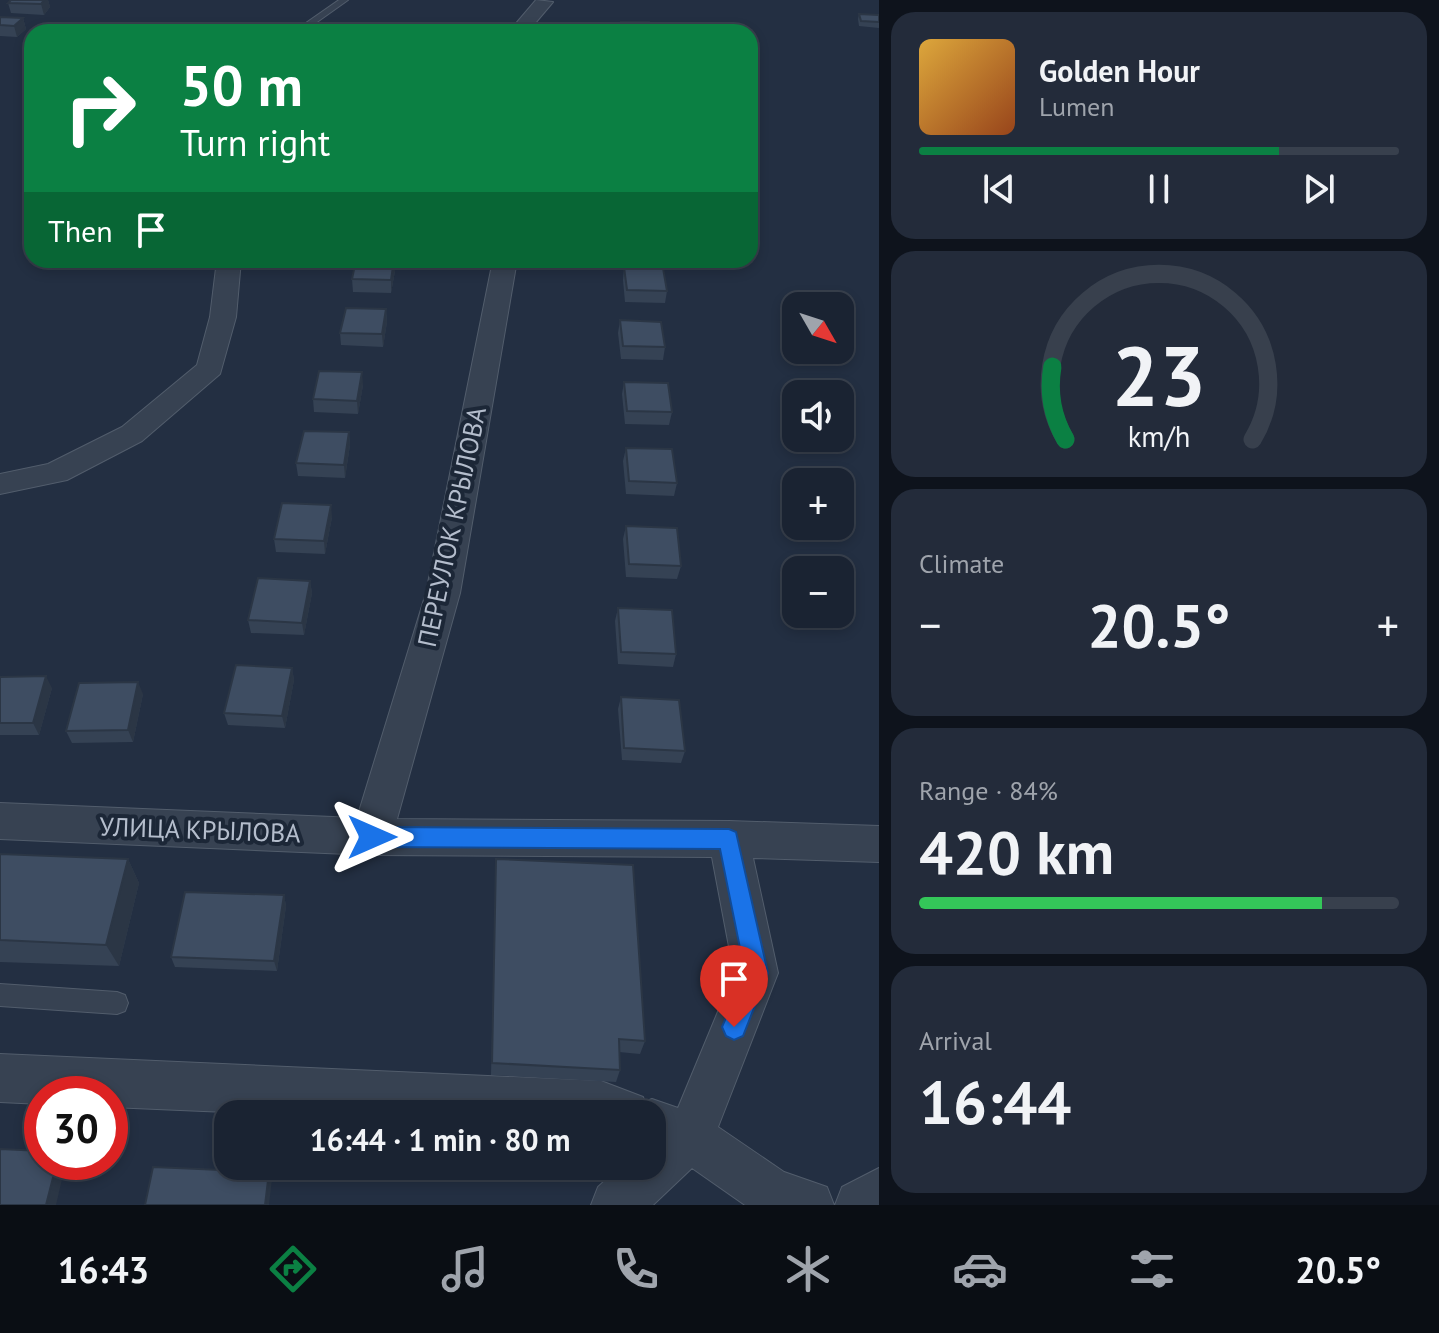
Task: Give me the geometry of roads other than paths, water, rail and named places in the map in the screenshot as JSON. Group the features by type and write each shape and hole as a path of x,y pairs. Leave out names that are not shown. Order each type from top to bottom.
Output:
{"street":[{"path":"525,24 544,2"},
{"path":"0,484 56,473 132,434 210,368 223,317 228,268"},
{"name":"ПЕРЕУЛОК КРЫЛОВА","path":"372,837 443,593 504,268"},
{"name":"УЛИЦА КРЫЛОВА","path":"0,821 372,837 729,839 879,844"},
{"path":"616,1205 671,1130 756,973 729,839"},
{"path":"0,1078 490,1100"},
{"path":"671,1130 772,1194 809,1205"},
{"path":"860,1205 879,1193"}],"lane":[{"path":"309,24 344,0"},
{"path":"0,995 117,1003"}]}
